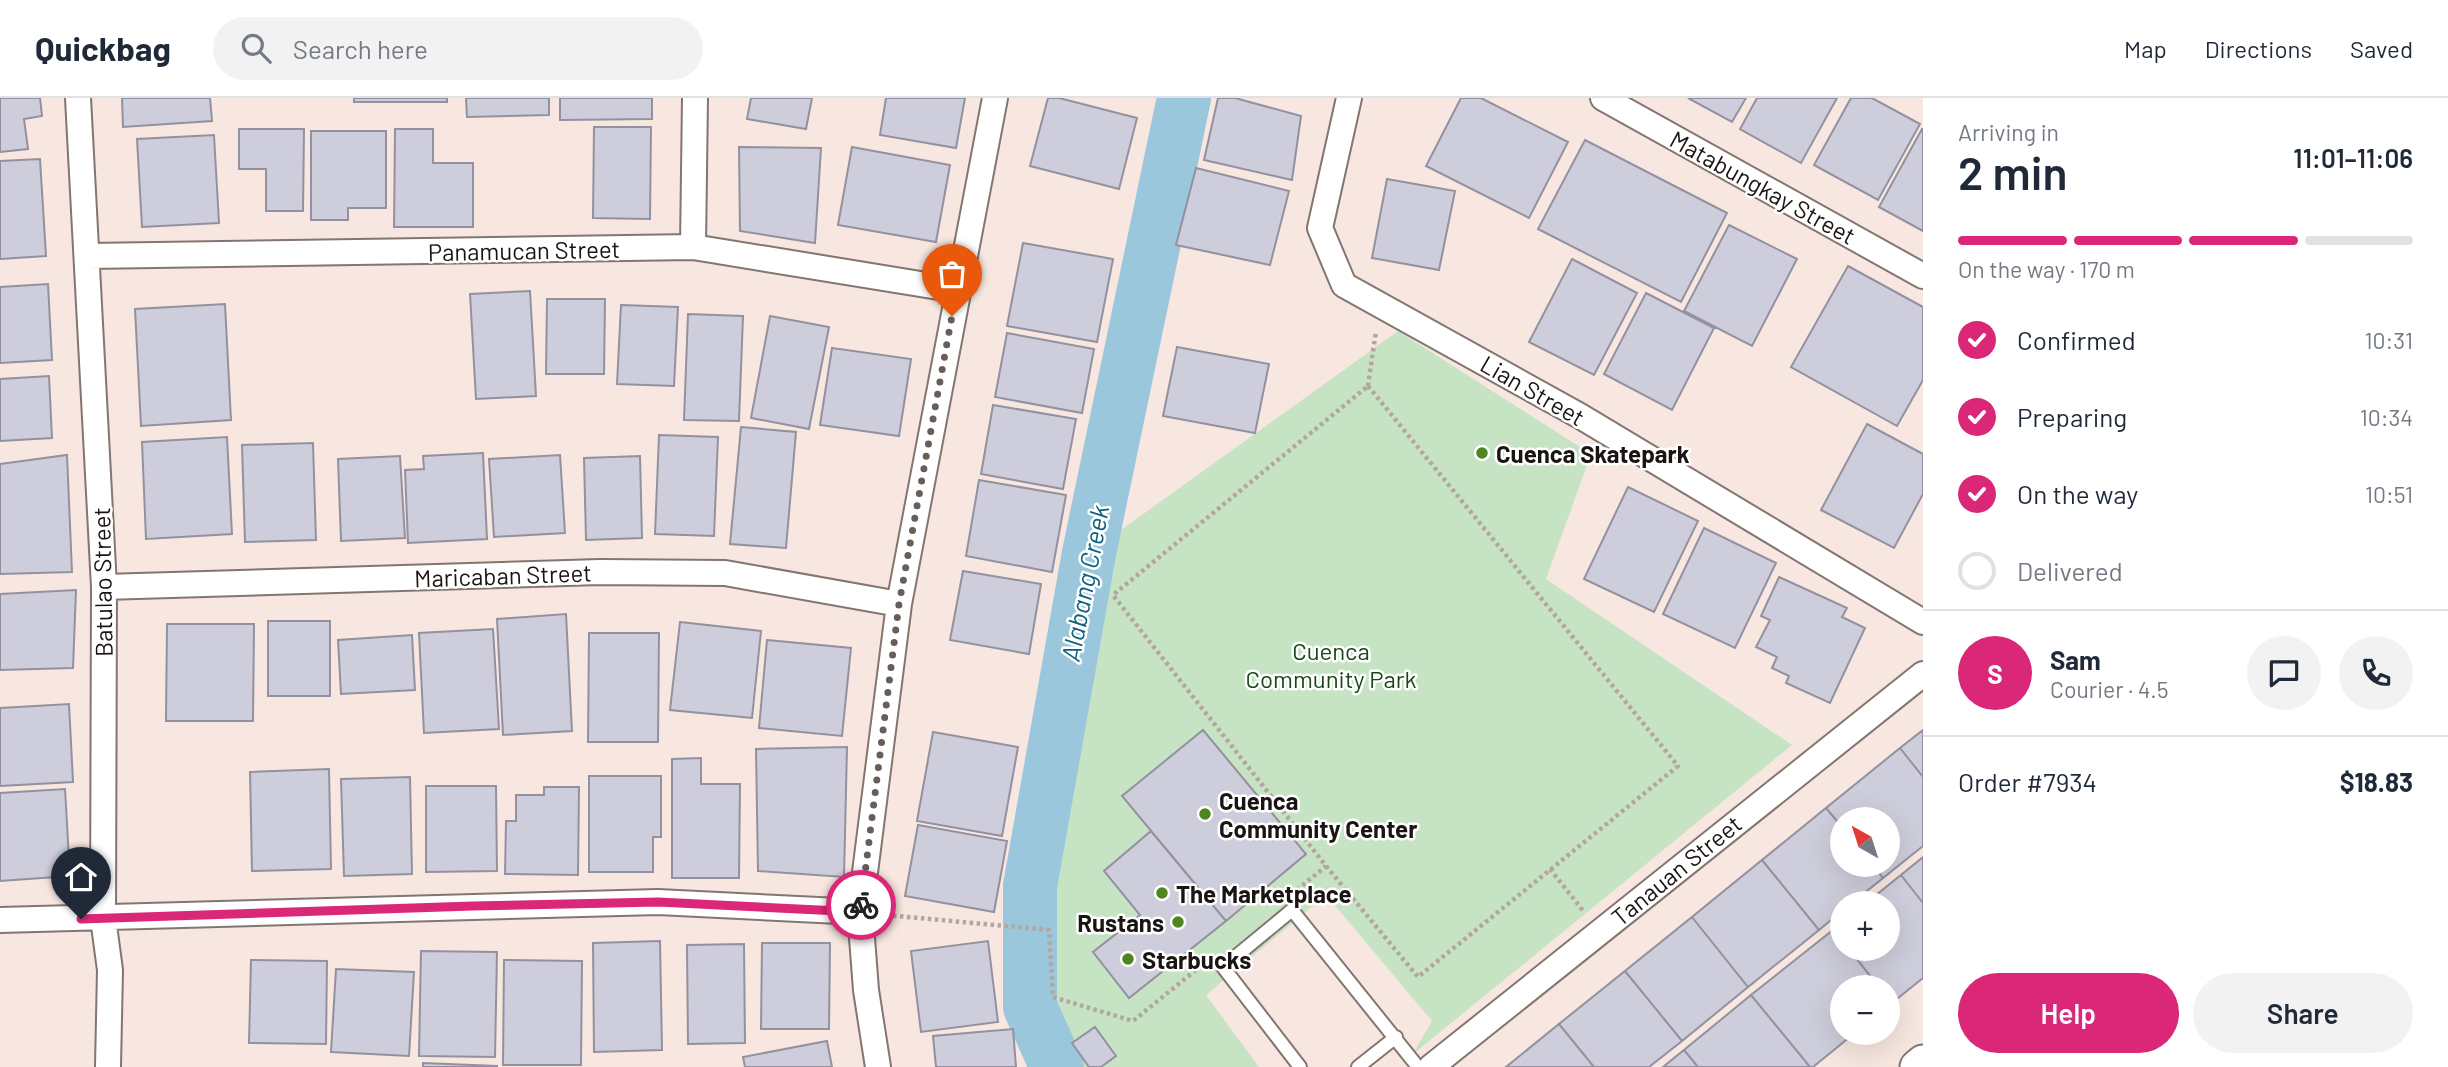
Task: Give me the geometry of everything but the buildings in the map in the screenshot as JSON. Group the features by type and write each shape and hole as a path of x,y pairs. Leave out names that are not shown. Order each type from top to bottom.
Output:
{"street":[{"name":"Batulao Street","path":"78,98 104,587 103,918 110,970 108,1067"},
{"path":"693,247 695,98"},
{"path":"878,1067 866,990 860,912 899,604 995,98"},
{"name":"Lian Street","path":"1349,98 1320,228 1344,285 1580,416 1923,622"},
{"name":"Matabungkay Street","path":"1603,98 1923,276"},
{"name":"Panamucan Street","path":"88,256 693,247 957,290"},
{"name":"Maricaban Street","path":"104,587 600,572 725,573 899,604"},
{"name":"Tanauan Street","path":"1431,1067 1923,674"},
{"path":"0,920 658,902 860,912"},
{"path":"1917,1067 1923,1062"}],"lane":[{"path":"1300,1067 1223,967 1292,910 1418,1067"},
{"path":"1358,1067 1396,1037"}],"path":[{"path":"1368,386 1678,766 1418,977 1326,866 1113,595 1368,386 1379,304"},
{"path":"1296,890 1326,866"},
{"path":"1550,869 1599,932"},
{"path":"860,912 1049,930 1053,998 1133,1021 1208,961"}],"green space":[{"name":"Cuenca Community Park","path":"1398,331 1591,454 1546,579 1792,745 1412,1055 1432,1021 1326,895 1206,995 1259,1067 1057,1067 1030,1007 1089,553"}],"waterway":[{"name":"Alabang Creek","path":"1057,1067 1030,1007 1030,886 1089,553 1184,98"}],"way so far":[{"path":"861,905 899,604 952,316"}],"place":[{"name":"Cuenca Skatepark","path":"1482,453"},
{"name":"Cuenca Community Center","path":"1205,814"},
{"name":"The Marketplace","path":"1162,893"},
{"name":"Rustans","path":"1178,922"},
{"name":"Starbucks","path":"1128,959"}],"route":[{"path":"81,919 658,902 860,912 861,905"}]}
